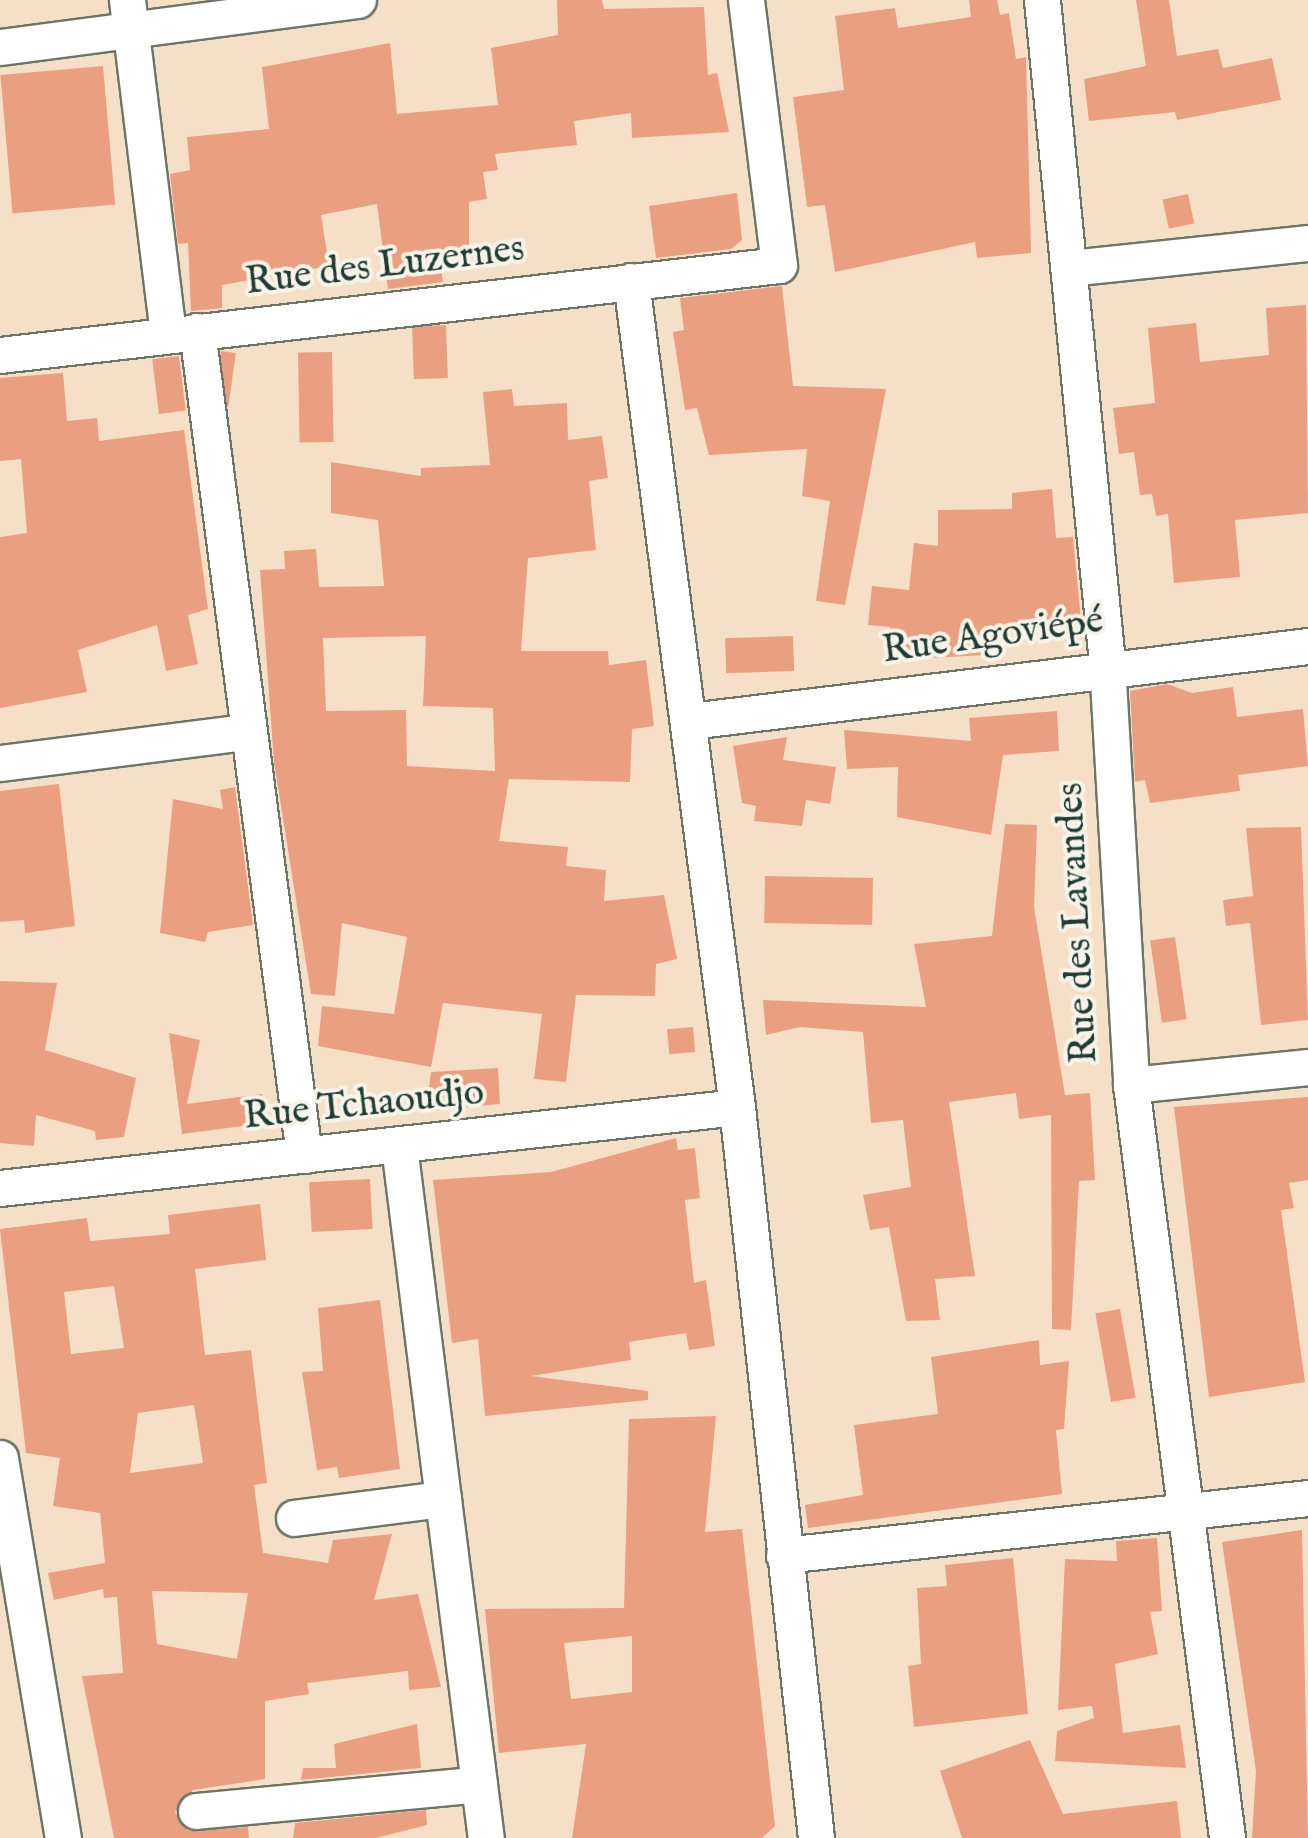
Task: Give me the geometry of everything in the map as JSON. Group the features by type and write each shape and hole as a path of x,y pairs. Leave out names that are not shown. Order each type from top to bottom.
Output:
{"street":[{"path":"0,47 129,15 358,0"},
{"name":"Rue des Luzernes","path":"0,355 779,264 746,0"},
{"name":"Rue des Lavandes","path":"1042,0 1108,663 1131,1085 1182,1511 1227,1838"},
{"path":"129,15 244,732 304,1154"},
{"path":"1069,268 1308,243"},
{"path":"631,282 690,721 736,1107 816,1838"},
{"name":"Rue Agoviépé","path":"690,721 1108,663 1308,646"},
{"path":"0,763 244,732"},
{"path":"1131,1085 1308,1068"},
{"name":"Rue Tchaoudjo","path":"0,1188 736,1107"},
{"path":"399,1145 486,1838"},
{"path":"0,1458 63,1838"},
{"path":"784,1556 1308,1498"},
{"path":"294,1518 443,1499"},
{"path":"196,1811 479,1784"}],"building":[{"path":"557,0 602,0 604,9 704,7 708,75 717,73 729,132 632,138 631,113 574,121 577,145 495,154 498,170 483,172 487,199 469,202 469,259 440,263 443,282 388,289 377,204 321,215 329,266 222,285 222,308 191,311 188,243 178,244 170,174 190,170 187,137 269,129 262,67 390,43 397,114 498,105 491,48 558,35"},
{"path":"969,0 997,0 1000,15 1009,13 1016,59 1026,57 1031,253 977,258 975,242 835,272 825,205 807,207 793,97 844,90 835,16 895,8 898,28 971,17"},
{"path":"1136,0 1169,0 1177,56 1218,49 1223,68 1272,58 1281,100 1177,120 1175,112 1089,121 1084,79 1146,66"},
{"path":"103,66 115,204 13,213 0,75"},
{"path":"737,193 742,240 731,249 656,258 649,206"},
{"path":"1188,194 1194,223 1169,229 1163,199"},
{"path":"782,286 793,386 886,389 845,605 816,601 830,501 802,496 807,449 709,455 697,408 685,410 673,332 684,330 680,298"},
{"path":"1306,305 1308,513 1235,520 1240,577 1174,583 1168,514 1156,516 1152,494 1140,495 1134,452 1119,454 1113,408 1155,403 1148,328 1196,323 1200,362 1269,355 1266,308"},
{"path":"446,325 448,378 414,379 412,326"},
{"path":"221,351 236,353 228,407 213,404"},
{"path":"332,352 334,442 300,443 298,353"},
{"path":"179,356 186,411 159,414 152,359"},
{"path":"63,373 67,421 97,418 99,441 184,430 208,609 188,615 198,664 166,671 157,625 78,650 87,692 0,708 0,537 27,533 21,459 0,461 0,378"},
{"path":"512,389 514,406 567,403 568,440 602,436 608,478 589,481 596,550 528,558 521,651 608,651 609,665 646,660 654,726 632,729 630,782 509,779 499,841 568,847 566,866 606,870 604,901 664,895 677,959 656,964 655,996 576,995 566,1082 534,1079 542,1014 443,1003 431,1067 318,1046 322,1006 394,1014 407,937 342,923 335,996 311,994 274,762 260,570 285,569 284,551 316,549 319,587 384,586 378,520 331,513 331,462 421,476 421,468 490,465 483,392","holes":["426,636 423,706 493,708 495,771 407,766 406,710 326,711 323,638"]},
{"path":"1052,489 1056,538 1073,537 1082,631 1002,632 1003,654 894,660 890,627 868,625 872,586 909,590 914,543 938,546 938,510 1012,509 1012,493"},
{"path":"793,636 794,671 726,673 725,638"},
{"path":"1167,684 1192,693 1233,687 1237,717 1303,709 1308,766 1238,775 1240,791 1150,803 1145,780 1135,782 1130,691"},
{"path":"1057,711 1059,751 1003,755 991,835 897,817 898,767 847,769 844,730 971,741 969,718"},
{"path":"787,737 783,760 836,767 830,804 806,800 802,826 754,821 756,806 742,803 733,746"},
{"path":"59,784 75,926 25,933 24,920 0,922 0,791"},
{"path":"235,787 253,925 208,932 205,942 160,933 173,799 223,809 220,790"},
{"path":"1005,824 1037,825 1034,907 1065,1095 1090,1093 1095,1180 1079,1181 1071,1330 1052,1329 1051,1115 1019,1119 1016,1093 949,1102 975,1276 935,1279 940,1320 906,1321 889,1227 870,1230 863,1195 911,1187 903,1120 871,1123 863,1032 800,1027 766,1035 763,1000 926,1007 914,944 992,936"},
{"path":"1301,827 1308,1020 1261,1025 1250,923 1226,926 1223,900 1253,896 1246,828"},
{"path":"765,876 873,878 872,925 764,923"},
{"path":"1175,937 1187,1019 1162,1023 1150,940"},
{"path":"0,981 57,983 45,1050 136,1078 124,1137 96,1140 95,1131 36,1115 34,1146 0,1143"},
{"path":"693,1027 695,1052 669,1054 667,1029"},
{"path":"169,1033 200,1040 187,1104 262,1094 266,1123 182,1134"},
{"path":"498,1068 500,1104 426,1111 431,1072"},
{"path":"1308,1097 1308,1180 1289,1183 1294,1208 1281,1210 1305,1382 1209,1397 1174,1107"},
{"path":"676,1138 678,1150 695,1148 700,1198 685,1200 694,1283 706,1280 715,1346 689,1350 686,1333 629,1342 631,1360 531,1376 648,1391 648,1400 485,1416 478,1339 452,1343 433,1180 551,1172"},
{"path":"370,1179 373,1229 312,1232 309,1182"},
{"path":"260,1204 266,1260 195,1269 205,1355 251,1350 267,1483 254,1485 263,1553 328,1563 333,1540 392,1534 374,1600 418,1594 441,1687 409,1690 408,1671 307,1683 309,1694 265,1701 265,1779 193,1790 175,1812 188,1831 248,1827 249,1838 114,1838 82,1676 123,1673 117,1597 104,1598 103,1589 54,1600 48,1573 105,1563 100,1513 53,1506 60,1458 26,1453 0,1229 87,1218 90,1241 170,1234 168,1215","holes":["114,1286 124,1348 71,1354 64,1292","194,1405 203,1463 130,1473 138,1413","152,1591 248,1593 237,1659 157,1644"]},
{"path":"380,1300 400,1469 339,1478 337,1467 317,1470 302,1372 323,1371 318,1308"},
{"path":"1120,1309 1136,1398 1111,1402 1095,1313"},
{"path":"1039,1340 1040,1365 1069,1361 1064,1429 1056,1430 1062,1494 808,1528 805,1505 863,1495 854,1425 938,1414 931,1357"},
{"path":"716,1416 705,1532 742,1529 775,1826 762,1838 572,1838 586,1744 499,1753 485,1609 624,1608 629,1419","holes":["632,1636 632,1692 571,1699 564,1643"]},
{"path":"1302,1530 1308,1838 1252,1838 1256,1771 1222,1542"},
{"path":"1157,1538 1162,1611 1150,1612 1158,1654 1115,1664 1123,1733 1180,1725 1186,1768 1055,1761 1057,1731 1094,1718 1092,1706 1058,1710 1065,1559 1117,1561 1116,1541"},
{"path":"1013,1558 1028,1714 914,1727 908,1666 921,1664 917,1588 947,1586 945,1565"},
{"path":"417,1724 421,1768 301,1780 303,1768 336,1768 334,1744"},
{"path":"1030,1740 1063,1814 1177,1801 1181,1838 962,1838 940,1771"},
{"path":"426,1810 427,1825 376,1838 293,1838 295,1823"}]}
